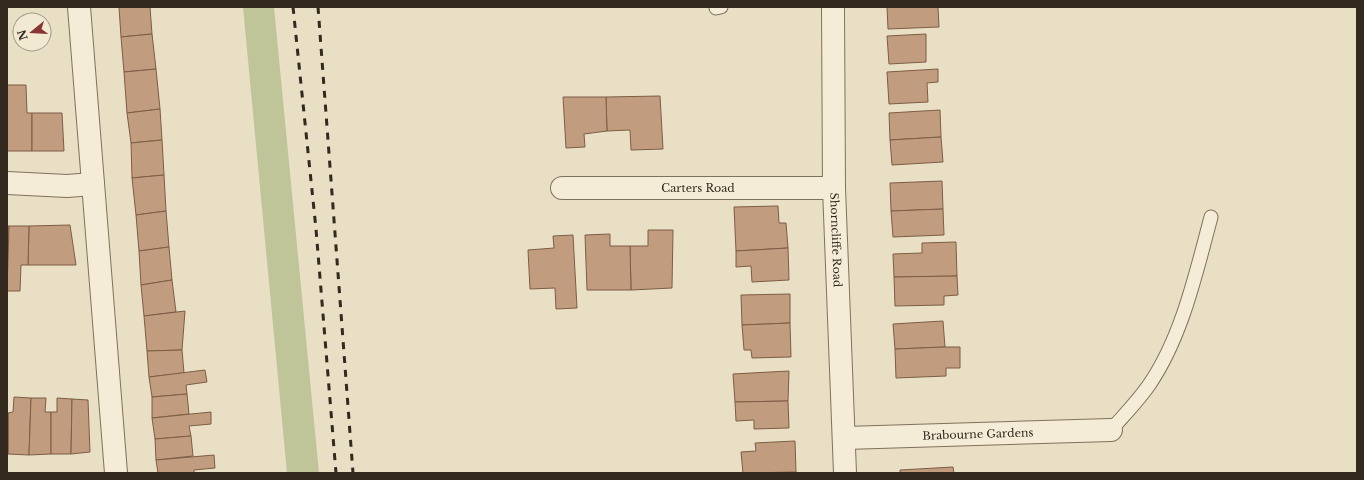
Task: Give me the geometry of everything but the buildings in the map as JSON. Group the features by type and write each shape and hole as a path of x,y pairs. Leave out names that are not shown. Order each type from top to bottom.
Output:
{"street":[{"path":"79,7 116,473"},
{"name":"Shorncliffe Road","path":"833,7 834,188 845,438 845,473"},
{"path":"7,183 67,186 93,184"},
{"name":"Carters Road","path":"562,188 834,188"},
{"name":"Brabourne Gardens","path":"845,438 1111,430"}],"lane":[{"path":"1111,430 1148,386 1165,357 1183,314 1211,216"}],"green space":[{"path":"243,7 274,7 319,473 287,473"}],"railway":[{"path":"293,7 316,229 336,473"},
{"path":"318,7 353,473"}]}
